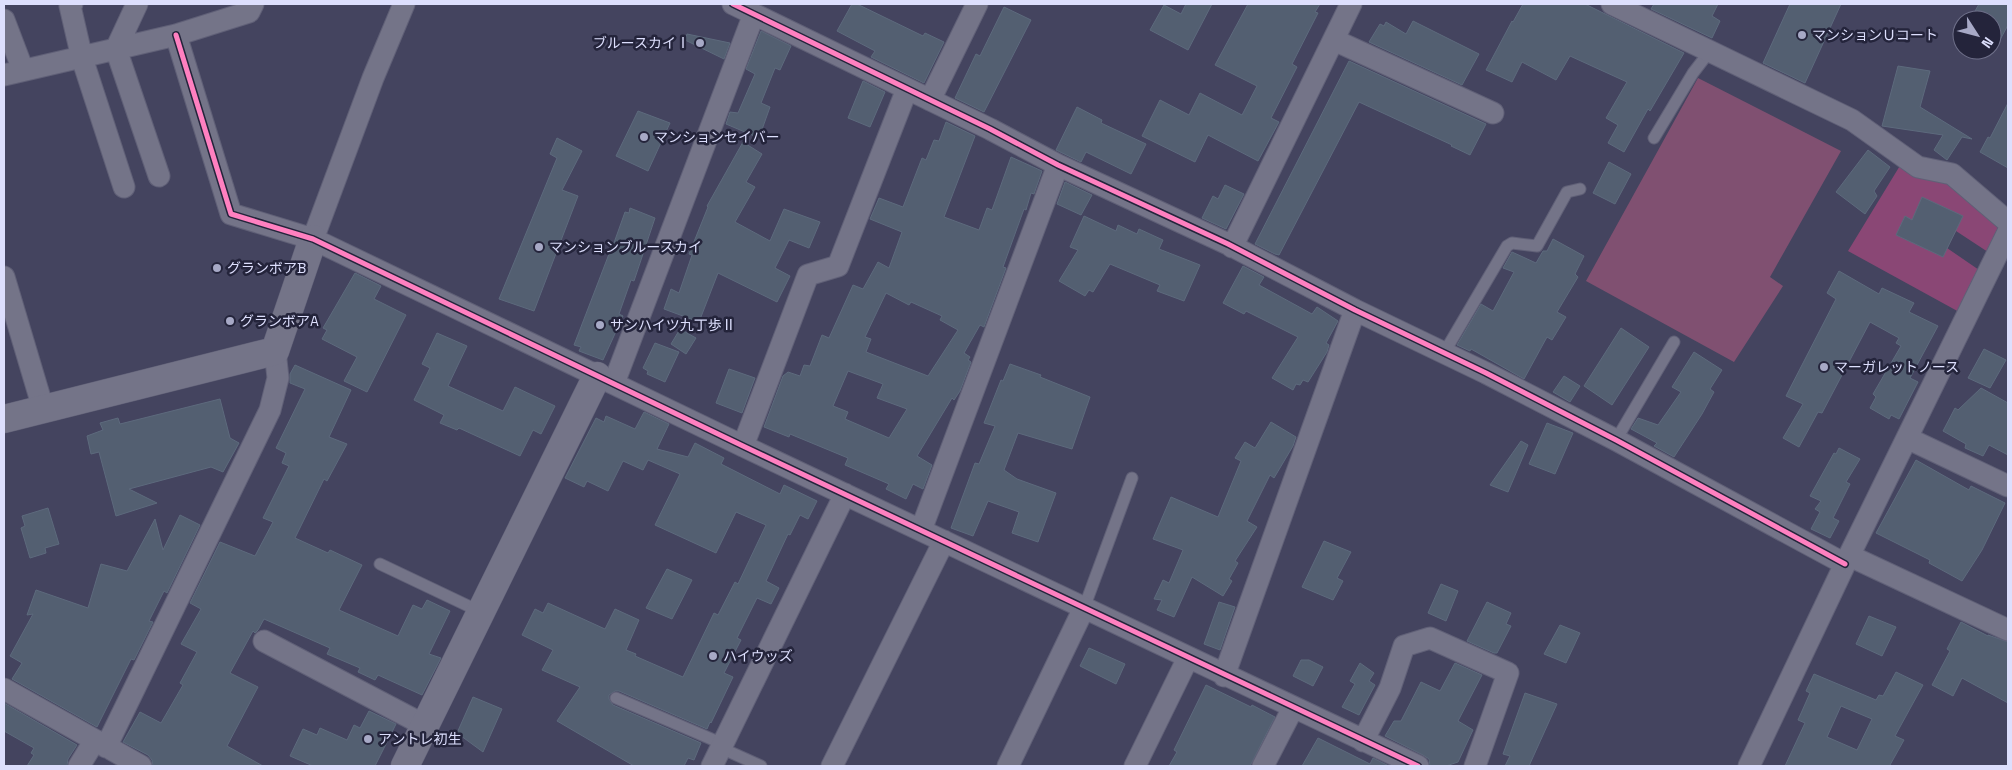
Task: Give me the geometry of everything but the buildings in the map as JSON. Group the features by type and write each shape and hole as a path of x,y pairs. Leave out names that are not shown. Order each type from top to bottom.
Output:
{"street":[{"path":"72,4 70,6 82,58 124,187"},
{"path":"137,4 116,49 159,176"},
{"path":"4,20 14,73 176,34 249,12 253,4"},
{"path":"79,766 101,743 270,410 278,378 275,351 313,239 373,78 404,4"},
{"path":"733,4 1058,165 1232,247 1616,440 1847,560 2008,630"},
{"path":"930,100 977,4"},
{"path":"1232,247 1351,4"},
{"path":"1612,4 1852,120 1918,167 1952,174 2008,222"},
{"path":"405,766 481,612 605,380 754,14"},
{"path":"176,34 231,214 313,239 1363,741 1406,764"},
{"path":"1334,40 1492,113"},
{"path":"743,446 808,275 838,266 907,89"},
{"path":"921,530 1058,165"},
{"path":"1749,766 1847,560 2008,232"},
{"path":"4,277 43,408"},
{"path":"1224,676 1355,310"},
{"path":"4,419 275,351"},
{"path":"1907,438 2008,486"},
{"path":"719,753 845,494"},
{"path":"832,766 944,541"},
{"path":"1008,766 1084,608"},
{"path":"1363,741 1390,688 1404,646 1430,638 1508,673 1474,766"},
{"path":"264,641 426,726"},
{"path":"1135,766 1188,658"},
{"path":"4,689 141,766"},
{"path":"1263,766 1293,708"}],"lane":[{"path":"1654,138 1693,73 1710,51"},
{"path":"1444,353 1507,246 1512,243 1536,246 1567,192 1580,189"},
{"path":"1616,440 1674,342"},
{"path":"1084,608 1132,478"},
{"path":"380,564 481,612"},
{"path":"616,698 719,753 761,766"}],"shaded area":[{"path":"1698,78 1841,151 1770,277 1783,286 1734,362 1586,281"},
{"path":"1901,164 1948,180 2003,227 1991,254 1956,231 1947,248 1982,272 1961,313 1848,251"}],"cycle path":[{"path":"733,4 990,129 1058,165 1228,244 1355,310 1486,373 1616,440 1845,564"},
{"path":"176,35 231,214 313,239 743,446 1418,766"}],"place":[{"name":"マンションＵコート","path":"1802,35"},
{"name":"ブルースカイⅠ","path":"700,43"},
{"name":"マンションセイバー","path":"644,137"},
{"name":"マンションブルースカイ","path":"539,247"},
{"name":"グランボアB","path":"217,268"},
{"name":"グランボアA","path":"230,321"},
{"name":"サンハイツ九丁歩Ⅱ","path":"600,325"},
{"name":"マーガレットノース","path":"1824,367"},
{"name":"ハイウッズ","path":"713,656"},
{"name":"アントレ初生","path":"368,739"}]}
